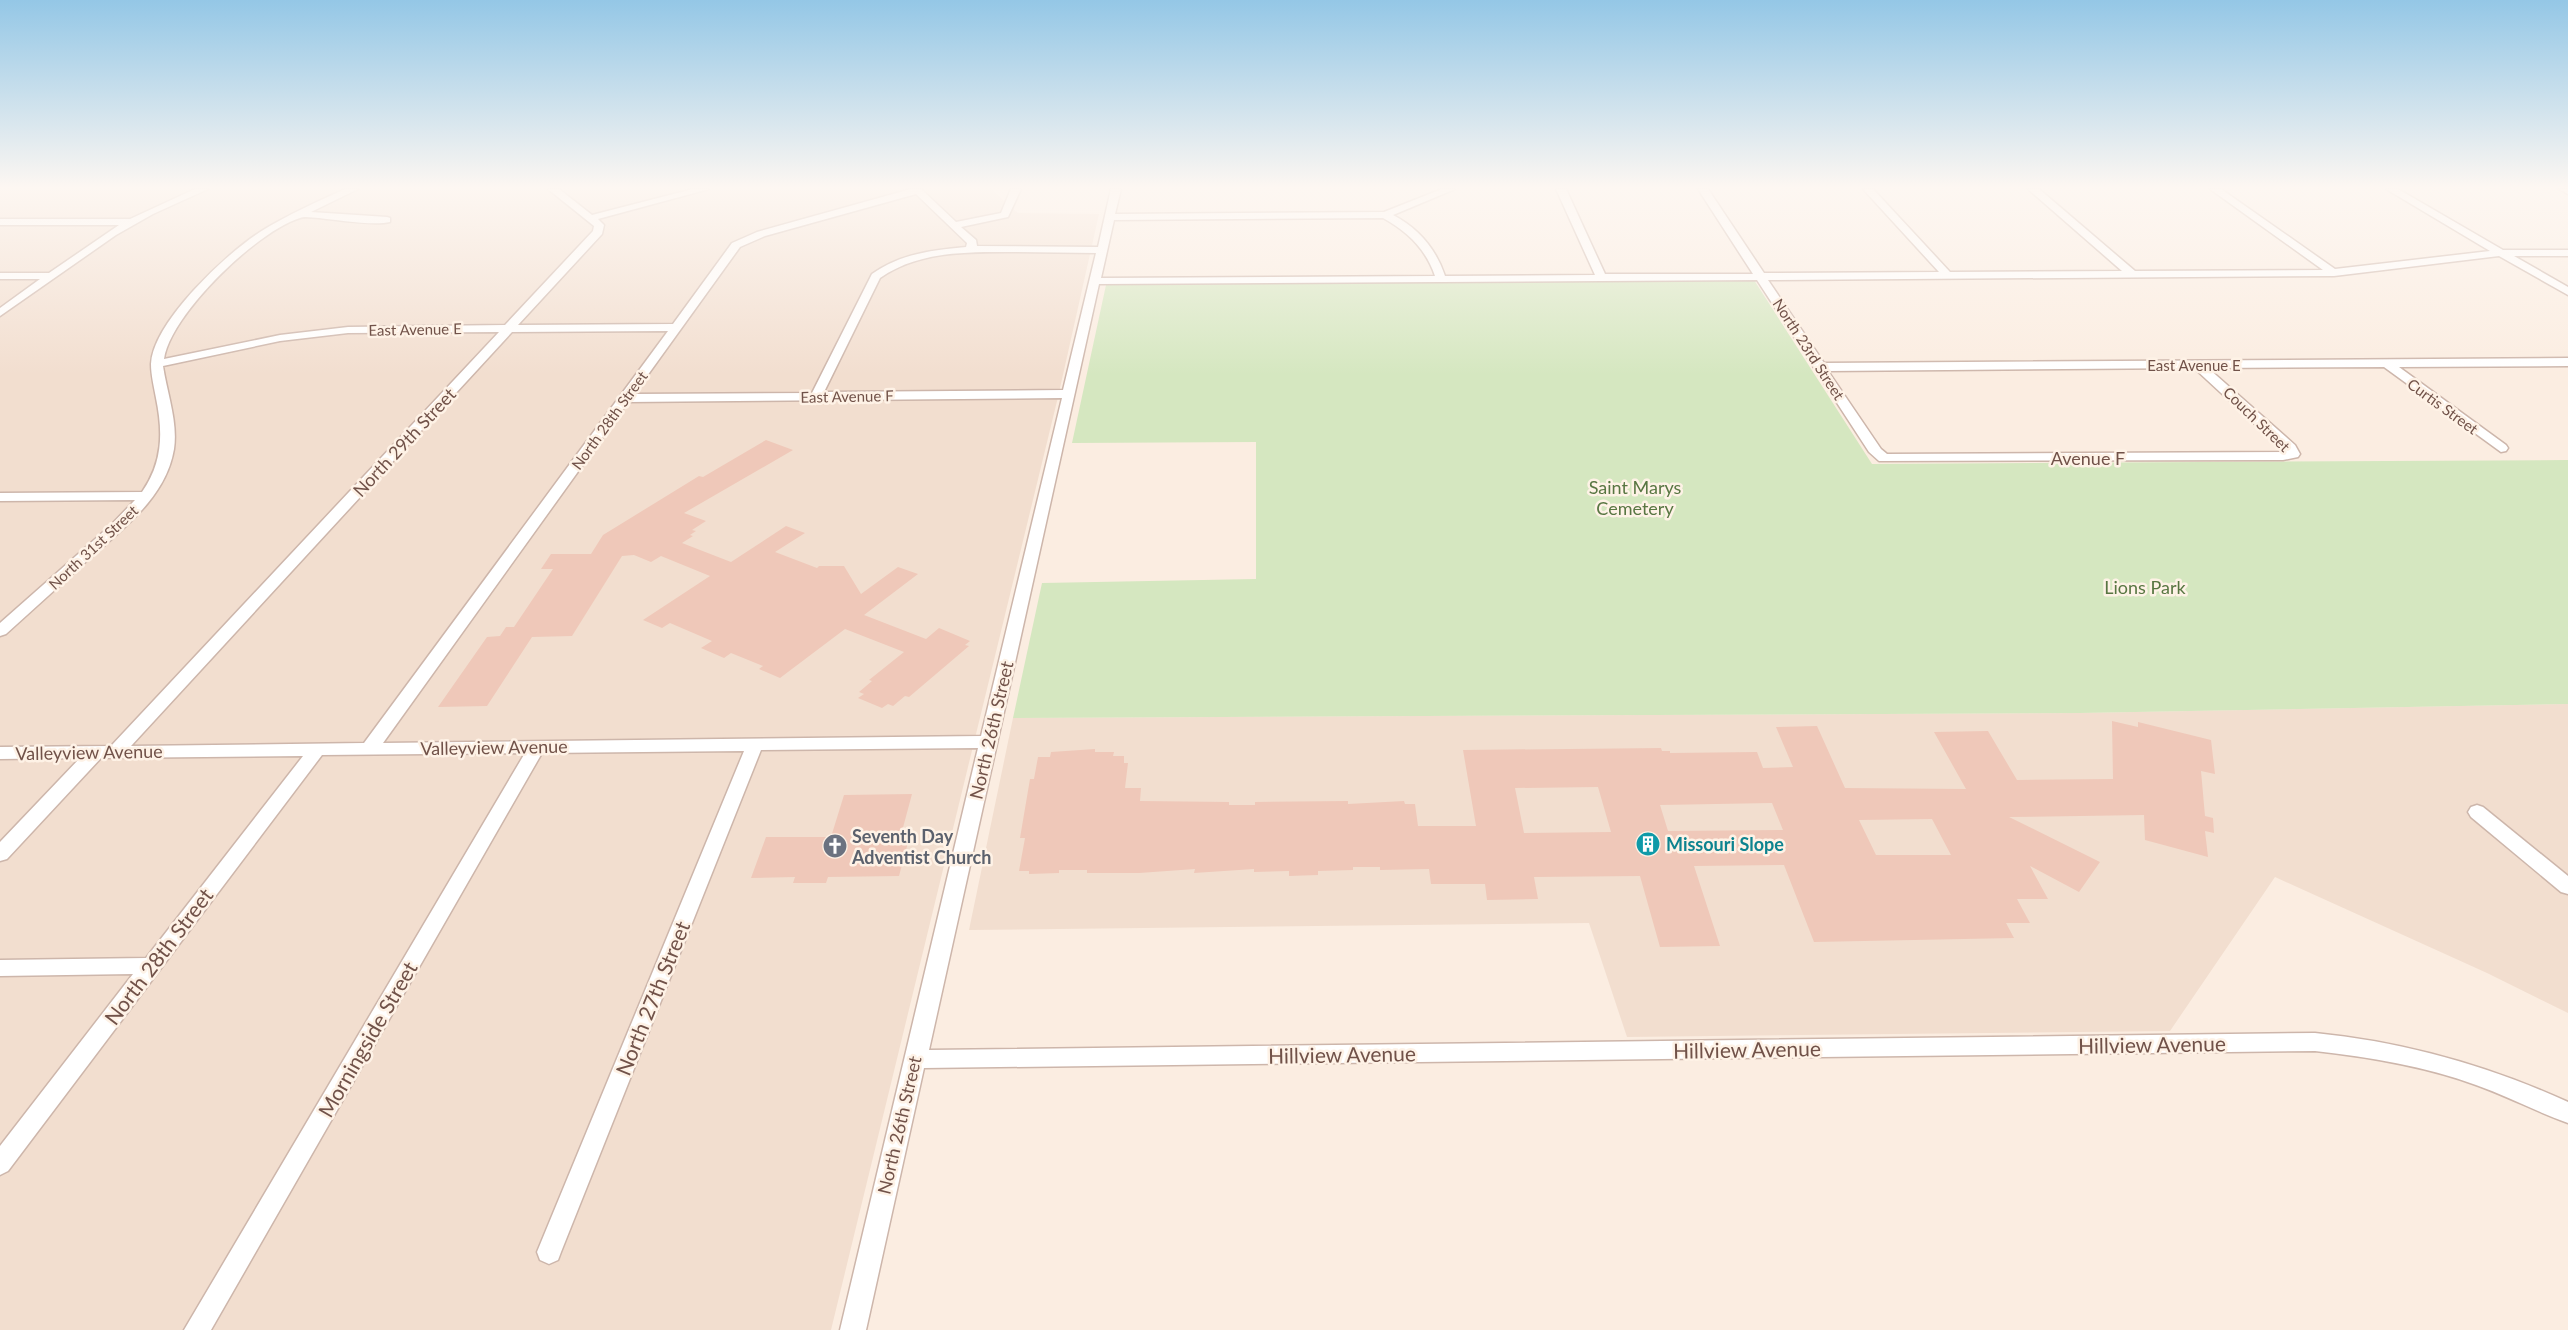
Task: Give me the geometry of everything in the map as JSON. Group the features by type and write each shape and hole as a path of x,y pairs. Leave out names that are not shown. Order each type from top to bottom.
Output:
{"street":[{"path":"0,313 85,251"},
{"name":"North 31st Street","path":"0,631 110,534 146,496 159,476 169,448 168,421 157,364 161,343 168,329 197,296 242,251"},
{"name":"North 29th Street","path":"116,751 581,251"},
{"name":"North 28th Street","path":"370,748 730,251"},
{"path":"816,396 876,276 885,269 931,253 957,251"},
{"name":"North 26th Street","path":"853,1330 1102,251"},
{"path":"1429,251 1441,278"},
{"path":"1589,251 1601,277"},
{"name":"North 23rd Street","path":"1744,251 1876,452 1884,458"},
{"path":"1925,251 1947,275"},
{"path":"2105,251 2132,274"},
{"path":"2303,251 2334,273"},
{"path":"2498,251 2568,292"},
{"path":"1095,281 1760,275 2334,273 2501,253 2568,253"},
{"path":"0,276 51,276"},
{"name":"East Avenue E","path":"157,364 256,342 326,332 387,329 676,326"},
{"name":"East Avenue E","path":"1820,367 2568,362"},
{"name":"Curtis Street","path":"2386,363 2501,448"},
{"name":"Couch Street","path":"2198,365 2290,448 2293,454"},
{"name":"East Avenue F","path":"625,398 1069,394"},
{"name":"Avenue F","path":"1884,458 2273,456 2293,454"},
{"path":"0,497 146,496"},
{"name":"Valleyview Avenue","path":"0,753 988,742"},
{"name":"North 27th Street","path":"549,1252 755,744"},
{"name":"Morningside Street","path":"197,1330 537,747"},
{"name":"North 28th Street","path":"0,1164 317,749"},
{"path":"0,854 96,752"},
{"path":"2478,812 2568,888"},
{"path":"0,968 151,966"},
{"name":"Hillview Avenue","path":"914,1059 2316,1042 2386,1050 2425,1059 2506,1085 2568,1113"}],"shaded area":[{"path":"0,251 1091,251 1058,397 831,1330 0,1330"},
{"path":"2568,704 2568,1013 2487,973 2275,877 2170,1031 1627,1037 1589,923 969,930 1013,718 2080,713"}],"green space":[{"name":"Saint Marys Cemetery","path":"1754,280 1872,464 2568,460 2568,704 2080,713 1013,718 1042,583 1256,579 1256,442 1072,443 1106,285"}],"building":[{"path":"766,440 793,450 684,513 706,521 692,530 696,531 690,535 693,536 682,543 731,562 786,526 805,533 775,552 817,568 819,566 844,566 861,594 898,567 918,574 864,615 926,639 939,628 970,641 965,645 969,646 909,697 905,696 893,706 888,704 882,708 858,698 864,694 859,692 872,681 869,680 904,652 845,629 780,678 759,669 763,666 731,653 724,658 701,648 712,641 670,623 662,628 643,620 710,576 661,556 651,562 634,555 622,556 572,636 532,637 487,706 438,707 487,637 500,636 506,627 514,627 553,569 541,569 551,554 591,554 603,535 699,476 703,477"},
{"name":"Missouri Slope","path":"2112,721 2138,727 2138,722 2211,740 2215,774 2201,771 2205,816 2213,818 2214,833 2205,831 2208,857 2145,840 2144,815 2009,817 2100,862 2079,892 2030,866 2048,899 2017,899 2030,923 2006,923 2014,938 1814,942 1784,865 1694,866 1720,946 1660,947 1640,876 1534,877 1538,899 1487,900 1485,884 1431,884 1429,869 1380,870 1380,867 1353,867 1353,870 1318,871 1318,875 1289,876 1289,871 1254,872 1254,869 1194,873 1195,869 1139,873 1087,873 1087,870 1059,870 1059,873 1029,874 1029,871 1019,871 1025,838 1020,838 1030,779 1034,779 1038,757 1050,757 1051,752 1095,749 1095,752 1114,752 1113,756 1124,756 1124,763 1128,763 1125,788 1141,788 1140,801 1229,802 1229,805 1255,805 1255,802 1348,801 1348,804 1404,801 1405,804 1415,804 1418,826 1476,826 1463,750 1661,748 1662,751 1670,751 1670,753 1757,752 1763,768 1793,767 1776,727 1817,726 1845,788 1966,789 1934,732 1988,731 2017,780 2113,779","holes":["1598,787 1611,832 1524,833 1515,788","1772,803 1783,830 1668,831 1660,805","1932,819 1951,855 1876,855 1859,820"]},
{"name":"Seventh Day Adventist Church","path":"912,794 901,835 910,835 899,876 828,877 826,883 793,883 795,877 751,878 766,837 831,837 844,795"}],"place":[{"name":"Missouri Slope","path":"1648,844"},
{"name":"Seventh Day Adventist Church","path":"835,846"}],"park label":[{"name":"Lions Park","path":"2145,587"}]}
